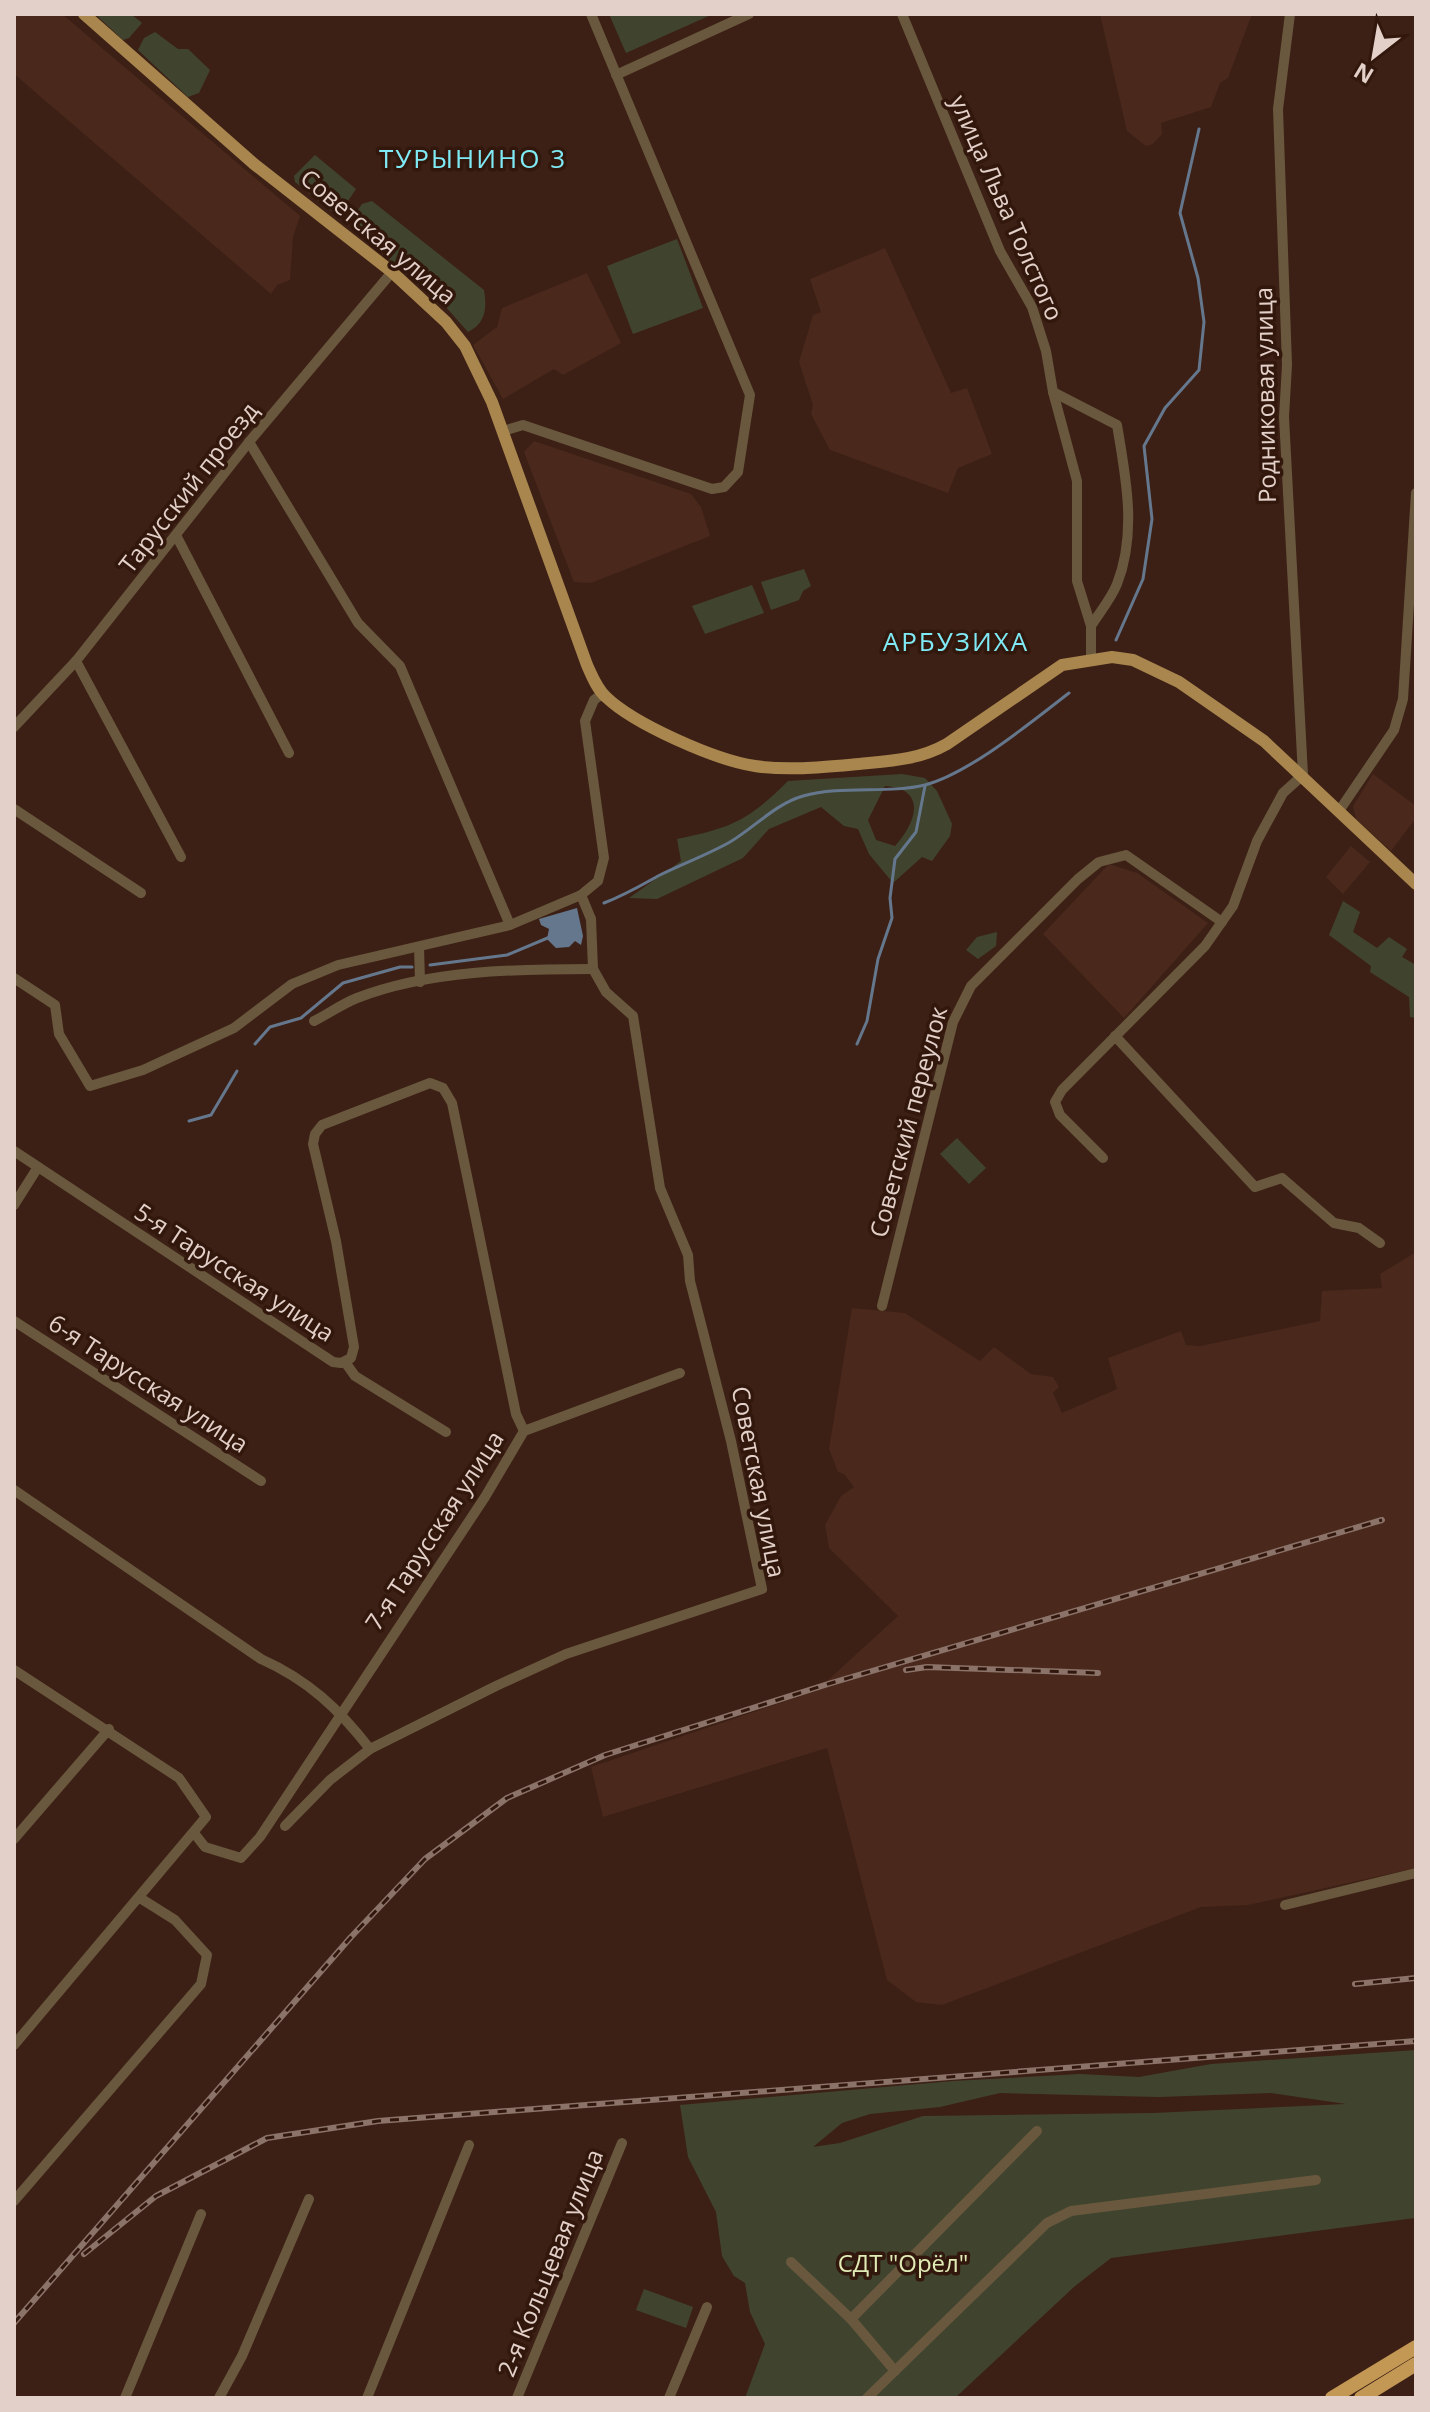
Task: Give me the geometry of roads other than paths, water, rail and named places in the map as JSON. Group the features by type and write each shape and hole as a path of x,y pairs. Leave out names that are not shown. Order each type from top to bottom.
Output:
{"highway":[{"path":"1332,2398 1416,2347"},
{"path":"1361,2398 1416,2364"}],"main road":[{"name":"Советская улица","path":"84,14 254,164 392,272 446,322 465,346 482,377 503,431 582,652 602,694 626,714 740,762 785,768 844,766 928,755 1062,665 1091,658 1133,660 1156,668 1264,741 1416,884"}],"street":[{"path":"503,431 523,425 712,489 724,487 738,472 750,395 591,14"},
{"path":"616,75 749,14"},
{"name":"улица Льва Толстого","path":"902,14 1000,251 1032,307 1046,351 1053,392 1076,478 1077,581 1091,626 1091,658"},
{"name":"Родниковая улица","path":"1290,14 1278,109 1287,365 1284,417 1303,775"},
{"name":"Тарусский проезд","path":"14,727 76,661 249,442 392,272"},
{"path":"1053,392 1117,425 1128,491 1127,548 1116,586 1091,626"},
{"path":"249,442 358,623 400,666 510,925"},
{"path":"1339,811 1394,730 1403,699 1416,493"},
{"path":"177,537 289,753"},
{"path":"76,661 181,857"},
{"path":"14,978 55,1005 59,1034 90,1086 143,1070 234,1028 303,979 338,965 510,925 581,895 598,881 604,858 585,721 594,700 602,694"},
{"path":"1103,1158 1060,1115 1055,1102 1062,1090 1205,946 1233,906 1257,841 1283,793 1303,775"},
{"path":"14,809 141,893"},
{"name":"Советский переулок","path":"882,1306 953,1022 971,986 1078,879 1099,862 1115,856 1126,855 1222,922"},
{"path":"314,1021 357,998 420,982 526,969 593,969 591,919 581,895"},
{"path":"419,947 420,982"},
{"name":"Советская улица","path":"285,1826 330,1780 370,1749 566,1654 762,1589 731,1441 690,1281 688,1255 660,1188 633,1016 606,992 593,969"},
{"path":"1115,1036 1255,1187 1282,1178 1334,1223 1359,1228 1380,1243"},
{"name":"5-я Тарусская улица","path":"14,1151 333,1362 345,1362 351,1358 354,1347 336,1241 313,1144 315,1134 322,1125 430,1083 443,1088 452,1103 516,1414 524,1431"},
{"path":"14,1205 38,1167"},
{"name":"6-я Тарусская улица","path":"14,1321 261,1481"},
{"path":"345,1362 355,1376 446,1432"},
{"name":"7-я Тарусская улица","path":"194,1833 205,1847 241,1858 260,1837 485,1497 524,1431 680,1373"},
{"path":"14,1490 261,1659 293,1673 342,1712 370,1749"},
{"path":"14,1670 109,1729 179,1778 206,1817 14,2045"},
{"path":"14,1839 109,1729"},
{"path":"1285,1905 1416,1873"},
{"path":"14,2201 201,1984 207,1955 175,1920 140,1898"},
{"path":"851,2319 1037,2131"},
{"name":"2-я Кольцевая улица","path":"517,2398 622,2143"},
{"path":"367,2398 469,2145"},
{"path":"867,2398 1047,2223 1071,2211 1316,2180"},
{"path":"219,2398 242,2356 309,2199"},
{"path":"125,2398 201,2214"},
{"path":"791,2262 851,2319 895,2371"},
{"path":"669,2398 707,2307"}],"water":[{"path":"577,908 583,936 581,945 575,941 569,947 556,948 547,939 549,929 541,925 539,919"}],"waterway":[{"path":"1116,640 1143,579 1152,519 1144,446 1165,408 1199,370 1204,322 1198,278 1180,213 1199,129"},
{"path":"604,903 730,842 774,810 803,796 833,791 911,788 943,779 1000,745 1069,693"},
{"path":"857,1044 867,1021 878,959 892,918 890,898 895,859 916,832 925,786"},
{"path":"430,965 507,955 550,937"},
{"path":"255,1044 270,1027 301,1018 343,983 400,967 412,967"},
{"path":"189,1121 211,1115 237,1071"}],"railway":[{"path":"14,2323 351,1937 425,1859 507,1798 605,1755 828,1684 1382,1520"},
{"path":"906,1670 927,1667 1098,1673"},
{"path":"1355,1984 1416,1978"},
{"path":"84,2254 156,2196 267,2138 378,2121 1416,2041"}],"district":[{"name":"ТУРЫНИНО 3","path":"473,159"},
{"name":"АРБУЗИХА","path":"956,642"}],"park label":[{"name":"СДТ \"Орёл\"","path":"903,2264"}]}
